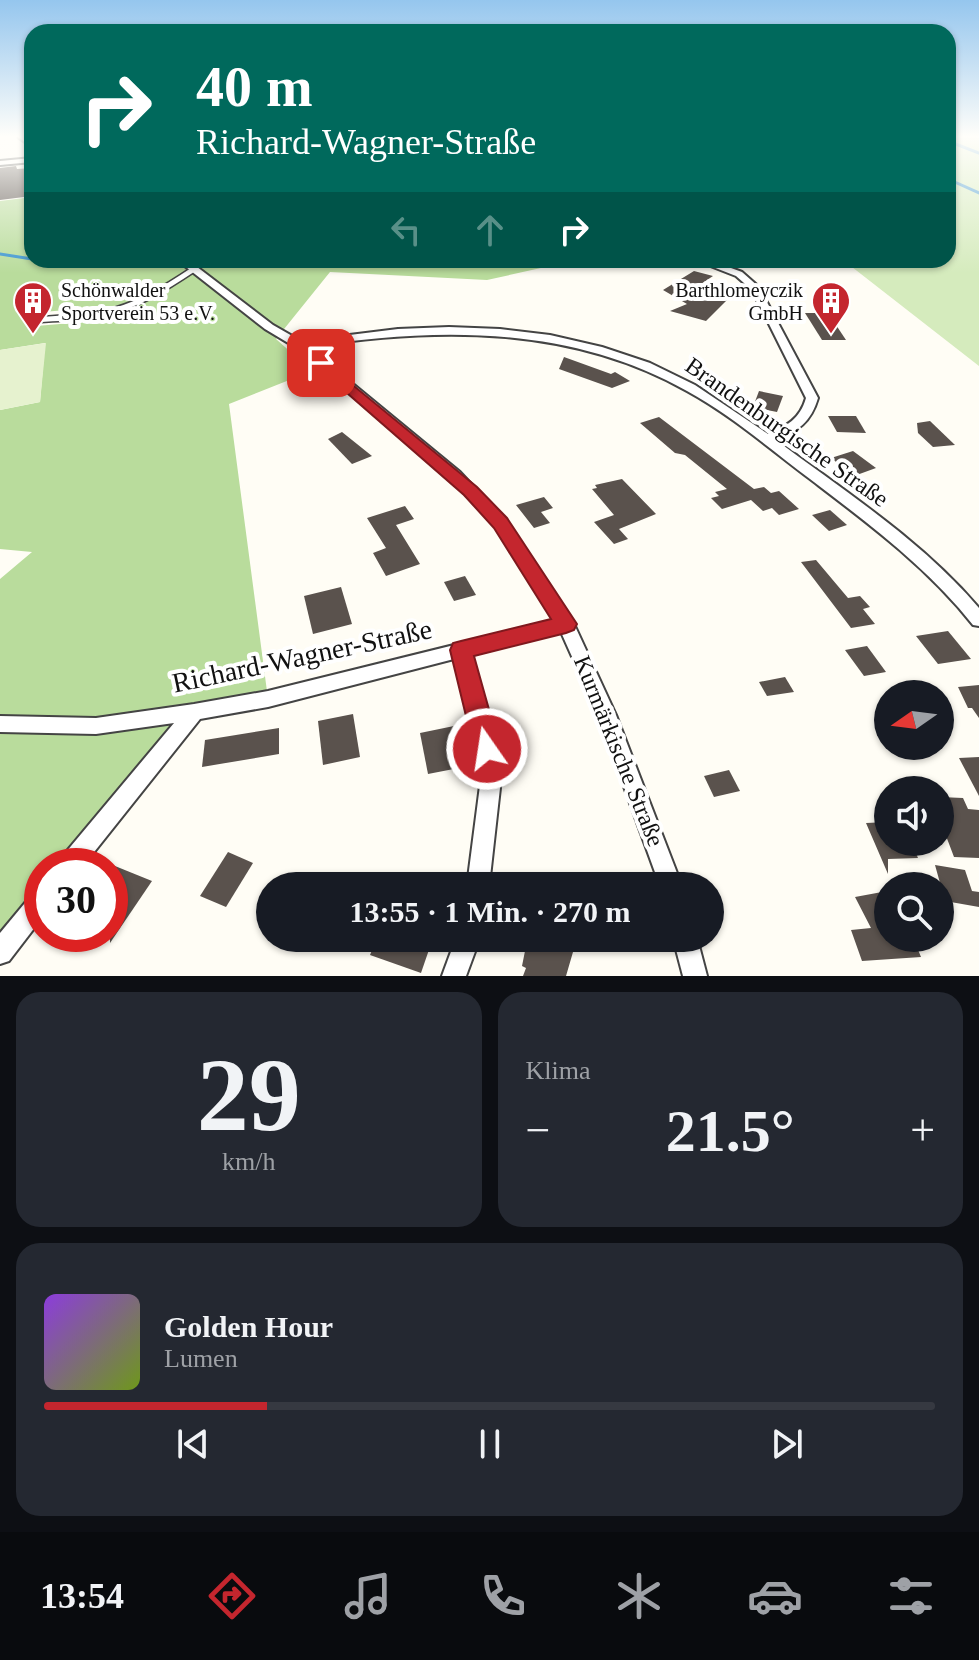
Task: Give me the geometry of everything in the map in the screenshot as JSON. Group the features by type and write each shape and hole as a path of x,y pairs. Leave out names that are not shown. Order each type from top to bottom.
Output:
{"street":[{"path":"722,268 739,274 756,289 812,398 808,416 798,425 767,439"},
{"name":"Kurmärkische Straße","path":"194,269 269,327 299,345 455,475 500,523 566,624 607,715 666,872"},
{"name":"Brandenburgische Straße","path":"299,345 388,333 470,330 590,348 643,365 691,388 767,439 917,552 960,595 979,620"},
{"name":"Richard-Wagner-Straße","path":"0,724 96,726 268,699 566,624"},
{"path":"461,650 492,770 480,872"},
{"path":"84,848 194,712"},
{"path":"0,952 24,922"},
{"path":"454,976 463,952"},
{"path":"689,952 695,976"}],"lane":[{"path":"29,320 93,315 128,308 164,290 194,269"}],"green space":[{"path":"956,183 979,183 979,366 853,268 956,268"},
{"path":"24,198 24,268 541,268 487,280 330,272 276,339 312,371 229,404 268,699 180,713 70,848 24,848 24,904 0,934 0,579 32,552 0,549 0,410 40,402 45,343 0,350 0,201","holes":["124,305 120,319 36,326 43,312"]},
{"path":"46,343 40,402 0,410 0,350"}],"building":[{"path":"0,183 24,183 24,197 0,200"},
{"path":"694,271 713,276 701,284 733,294 706,321 670,311 687,304 663,290"},
{"path":"805,313 828,313 846,340 822,340"},
{"path":"564,357 611,374 615,372 630,381 612,388 559,369"},
{"path":"759,391 783,396 777,412 753,407"},
{"path":"828,416 856,416 866,433 837,432"},
{"path":"659,417 754,489 764,487 771,493 779,491 799,509 779,515 772,508 763,511 751,500 722,509 711,498 719,496 715,492 727,489 685,455 675,453 640,423"},
{"path":"930,421 955,445 933,447 918,433 917,423"},
{"path":"342,432 372,456 352,464 328,439"},
{"path":"853,451 876,468 854,476 831,458"},
{"path":"622,479 656,514 619,529 628,539 614,544 594,522 614,515 592,489 597,488 595,485"},
{"path":"544,497 553,508 541,512 550,523 534,528 516,505"},
{"path":"405,506 414,519 396,525 420,564 386,576 373,553 386,548 367,518"},
{"path":"830,510 847,525 829,531 812,515"},
{"path":"816,560 848,598 860,596 870,607 863,609 875,624 851,628 801,562"},
{"path":"465,576 476,595 454,601 444,582"},
{"path":"341,587 352,624 313,634 304,596"},
{"path":"948,631 971,659 938,664 916,636"},
{"path":"867,646 886,672 864,676 845,650"},
{"path":"785,677 794,692 767,696 759,682"},
{"path":"979,685 979,718 972,708 968,708 958,687"},
{"path":"353,714 360,757 323,765 318,721"},
{"path":"454,726 464,767 428,774 420,733"},
{"path":"279,728 279,754 202,767 205,740"},
{"path":"979,757 979,796 959,758"},
{"path":"729,770 740,791 714,797 704,776"},
{"path":"954,798 963,798 968,809 979,810 979,858 954,857"},
{"path":"866,823 874,823 874,842"},
{"path":"228,852 253,863 226,907 200,896"},
{"path":"880,856 917,856 888,859 887,872"},
{"path":"935,865 965,870 972,891 979,892 979,907 954,903 954,872 937,872"},
{"path":"128,871 152,881 128,916"},
{"path":"874,893 874,952 919,952 921,957 862,961 851,930 871,928 855,897"},
{"path":"371,952 428,952 421,973 370,955"},
{"path":"525,952 573,952 566,976 523,976 526,968 522,966"}],"waterway":[{"path":"956,183 979,193"},
{"path":"0,254 24,258"}],"place":[{"name":"Schönwalder Sportverein 53 e.V.","path":"33,335"},
{"name":"Barthlomeyczik GmbH","path":"831,335"}],"route":[{"path":"321,363 455,475 500,523 566,624 461,650 487,749"}]}
